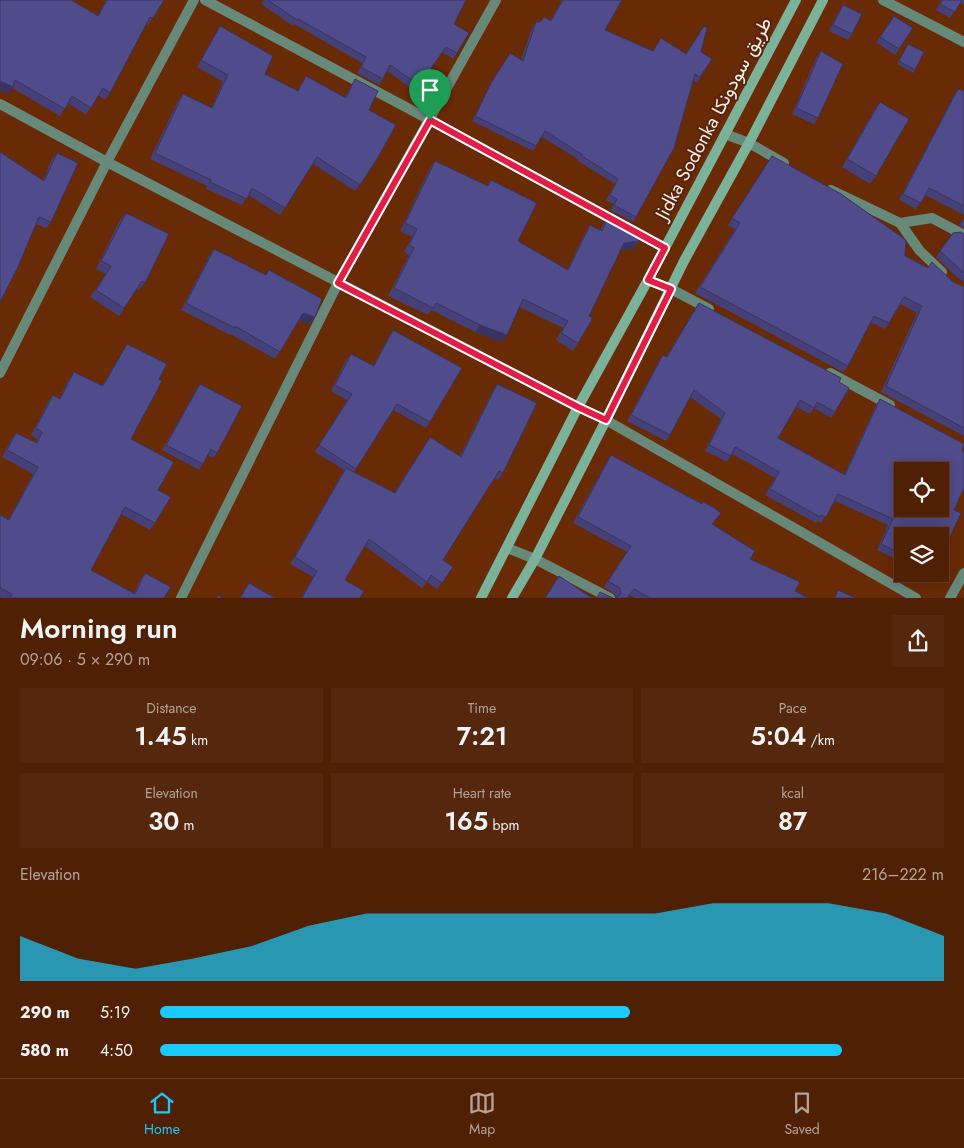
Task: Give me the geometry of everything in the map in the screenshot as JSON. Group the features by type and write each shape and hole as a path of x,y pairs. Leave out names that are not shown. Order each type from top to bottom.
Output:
{"main road":[{"name":"Jidka Sodonka طريق سودونكا","path":"481,598 578,407 648,280 796,0"},
{"path":"512,598 535,559 606,420 684,261 749,143 823,0"}],"street":[{"path":"0,373 107,162 194,0"},
{"path":"205,0 665,248"},
{"path":"181,598 338,283 496,0"},
{"path":"883,0 964,42"},
{"path":"0,104 338,283 606,420 916,598"},
{"path":"725,134 749,143 790,166"},
{"path":"824,186 900,223 920,251 946,277"},
{"path":"900,223 932,218 964,234"},
{"path":"648,280 671,289 714,312"},
{"path":"818,367 895,408"},
{"path":"507,548 535,559 610,598"},
{"path":"950,598 964,573"}],"building":[{"path":"1,0 71,0 98,16 107,0 164,0 153,18 150,17 110,93 103,88 91,108 72,96 65,109 15,80 13,87 0,81"},
{"path":"268,0 466,0 454,24 469,33 457,53 446,47 419,85 390,65 383,79 361,67 366,57 297,20"},
{"path":"563,0 622,0 605,30 653,51 661,38 686,54 704,26 707,28 701,52 712,59 700,77 695,74 674,148 636,217 614,205 617,199 610,195 618,179 545,131 536,146 475,116 491,83 510,53 523,61 536,22 540,22 544,17 551,21"},
{"path":"942,0 962,0 955,12 940,4"},
{"path":"843,5 862,14 852,34 833,25"},
{"path":"894,16 913,28 899,49 880,37"},
{"path":"220,26 273,56 265,74 298,91 306,76 346,98 355,79 378,91 369,110 396,125 360,185 317,157 285,208 252,188 247,199 155,153 183,94 212,108 228,75 201,60"},
{"path":"908,44 924,52 915,70 899,61"},
{"path":"821,51 843,64 818,118 796,108"},
{"path":"958,89 964,91 964,206 929,188 921,203 903,194"},
{"path":"880,102 909,119 876,176 847,159"},
{"path":"0,152 44,181 57,153 78,163 51,222 39,217 17,269 0,302"},
{"path":"772,156 841,194 906,240 905,256 928,268 932,262 953,282 964,287 964,428 886,386 922,306 904,297 889,323 874,316 848,366 700,287 740,223 732,218"},
{"path":"435,161 488,186 491,180 537,203 518,241 568,270 590,225 602,231 609,216 637,230 639,241 624,243 589,316 593,318 578,343 561,333 568,321 523,299 507,335 480,325 436,303 433,308 394,288 414,248 409,245 417,229 405,223"},
{"path":"126,213 169,234 145,283 142,281 124,308 96,290 111,266 101,261"},
{"path":"961,232 964,234 964,273 940,251 953,233"},
{"path":"214,249 266,275 269,270 322,299 315,317 303,313 280,352 235,326 235,328 186,303"},
{"path":"699,303 841,378 839,382 849,388 835,412 817,402 814,408 800,400 778,438 845,475 880,399 964,444 962,451 964,452 964,488 954,510 961,513 949,539 949,527 894,527 894,550 881,544 893,519 838,494 826,517 821,515 820,517 770,489 779,472 735,447 731,456 709,445 725,413 694,390 670,435 631,415 663,355 667,357"},
{"path":"393,330 462,368 430,422 397,404 356,469 319,445 352,394 335,385 351,354 374,366"},
{"path":"127,344 167,364 159,379 162,381 131,439 174,462 158,490 171,497 155,523 125,507 91,570 135,594 145,573 171,587 164,598 10,598 12,594 0,588 0,515 9,520 38,467 7,450 16,433 37,443 42,432 36,428 53,395 60,399 74,372 103,386"},
{"path":"200,384 242,406 217,453 211,449 203,464 166,445"},
{"path":"497,384 537,403 503,473 499,471 443,560 453,567 442,583 431,575 427,582 369,539 345,580 364,591 360,598 302,598 317,571 295,557 346,468 395,493 430,437 461,457"},
{"path":"611,455 702,504 703,502 713,507 721,513 712,524 755,551 750,559 800,582 795,591 808,598 650,598 634,589 627,598 615,598 621,594 620,588 608,581 631,546 578,517"},
{"path":"559,576 592,598 545,598"},
{"path":"249,583 275,598 240,598"},
{"path":"838,590 856,598 835,598"},
{"path":"600,592 613,598 597,598"}],"route":[{"path":"430,120 665,248 648,280 671,289 606,420 338,283 430,120"}]}
